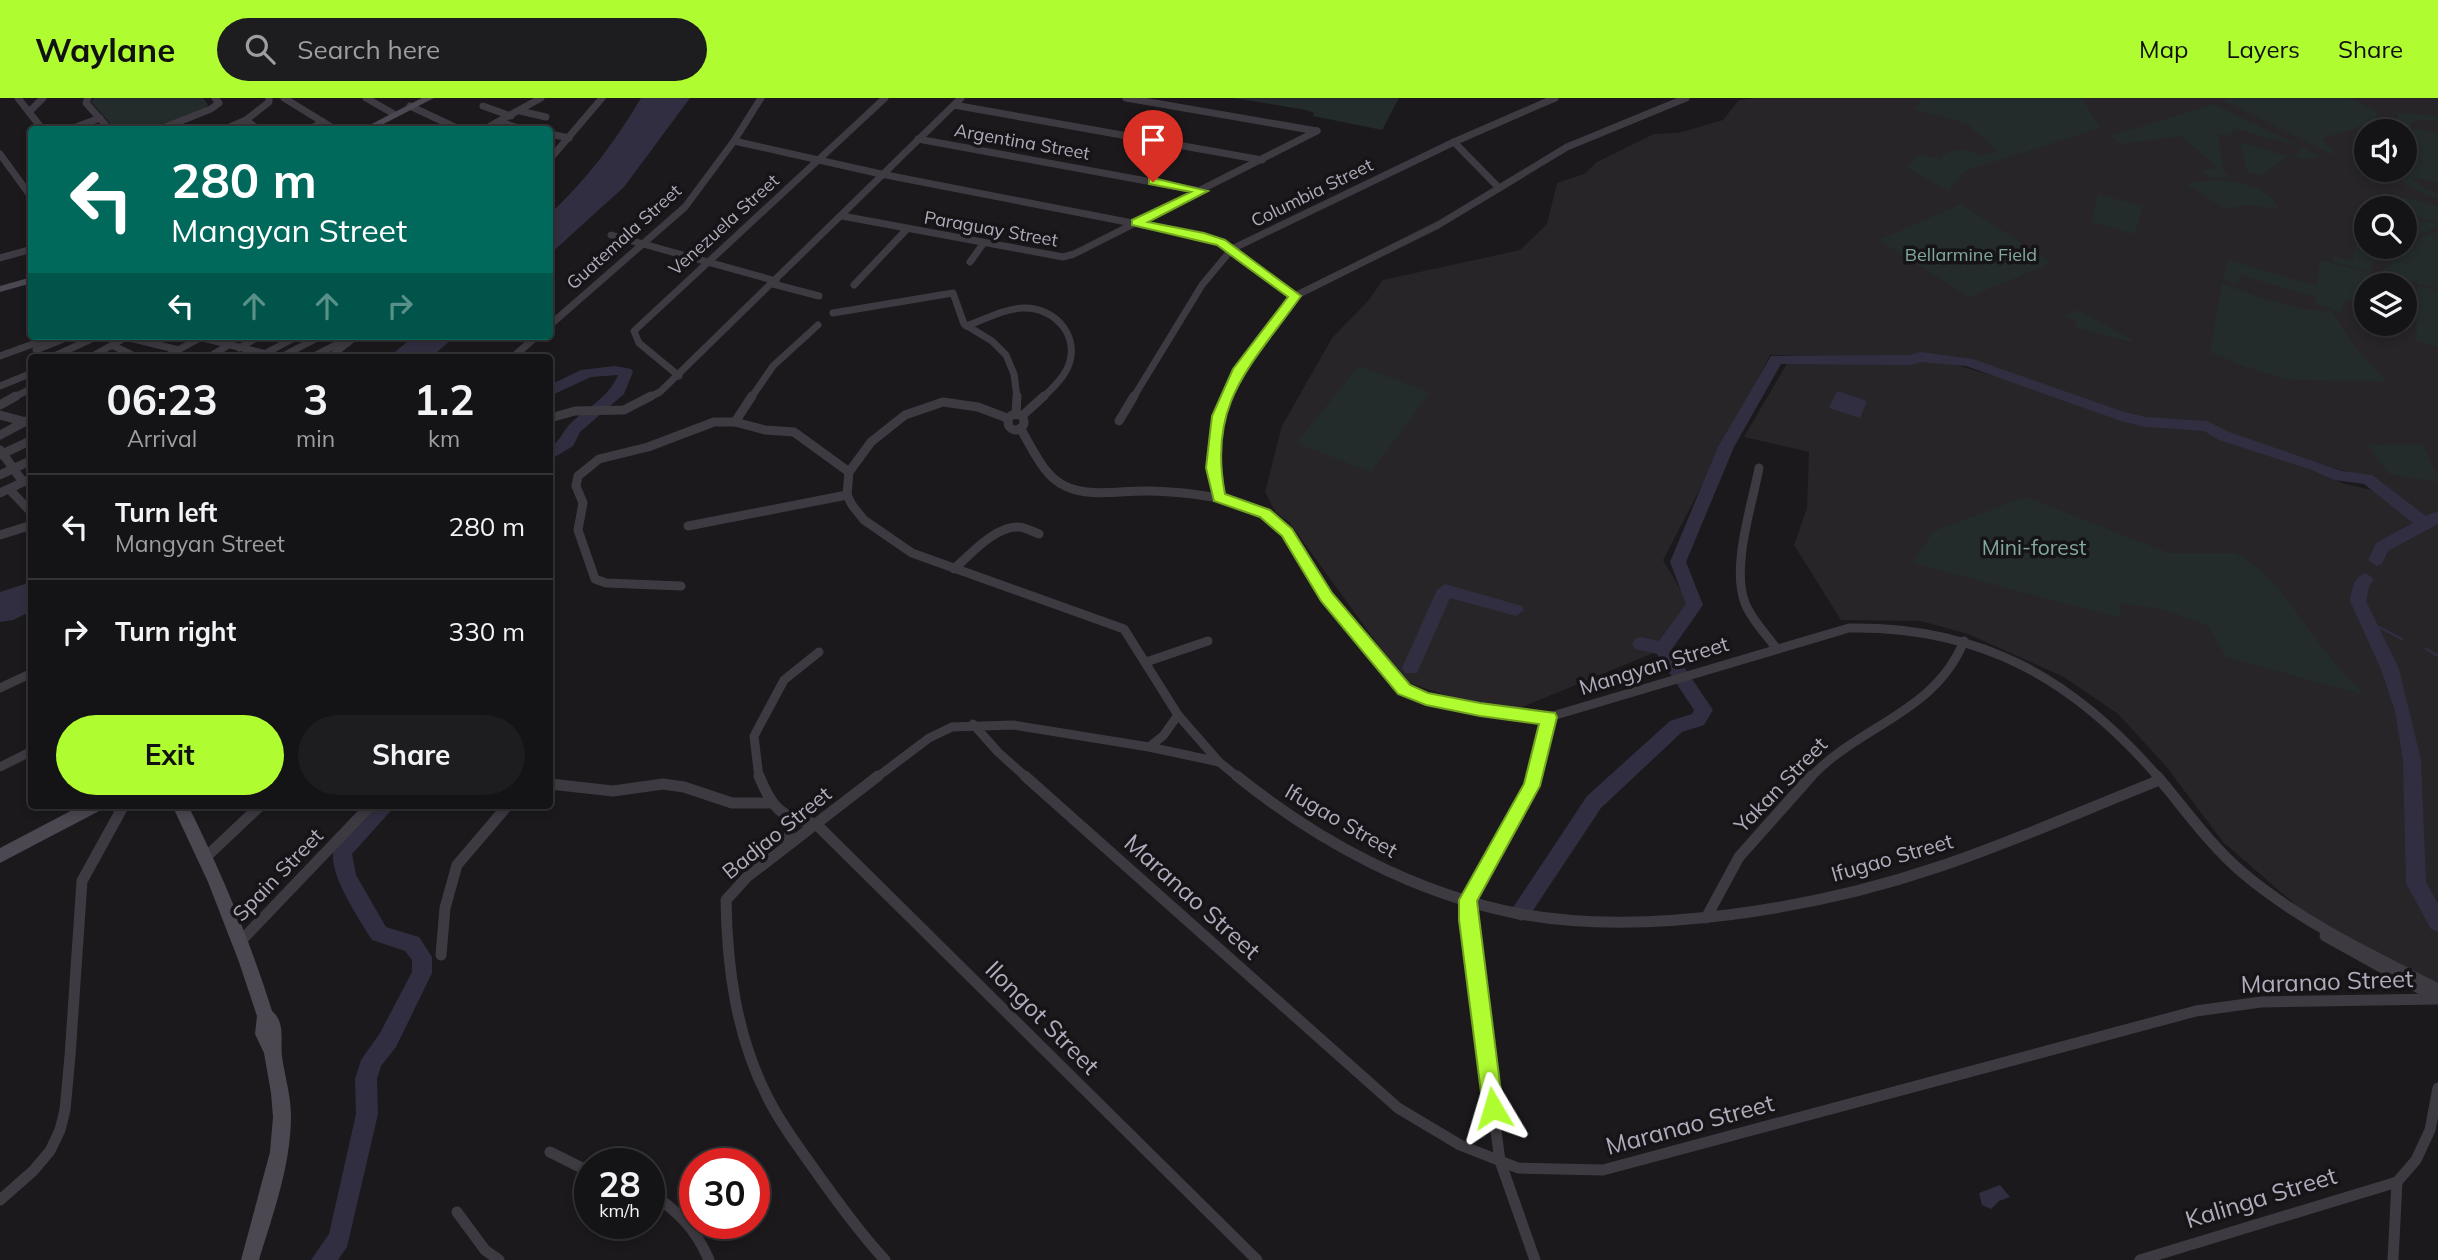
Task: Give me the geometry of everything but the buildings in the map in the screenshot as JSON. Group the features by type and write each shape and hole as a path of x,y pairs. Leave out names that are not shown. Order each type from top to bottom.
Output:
{"street":[{"path":"18,98 40,126"},
{"path":"29,112 43,98"},
{"path":"88,98 86,103 107,126"},
{"path":"169,126 211,109 219,103 215,98"},
{"path":"232,126 246,120 269,100 285,98 330,126"},
{"path":"366,98 394,114"},
{"path":"372,126 429,98"},
{"path":"491,126 541,98"},
{"path":"553,154 602,98"},
{"name":"Guatemala Street","path":"553,322 685,207 734,141 761,98"},
{"name":"Venezuela Street","path":"679,376 639,343 634,331 885,98"},
{"path":"553,417 575,411 624,410 635,407 660,392 961,98"},
{"name":"Paraguay Street","path":"842,216 1063,257 1202,191 1317,131 1126,98"},
{"name":"Columbia Street","path":"1119,421 1202,285 1232,250 1454,142 1555,98"},
{"path":"1219,497 1213,468 1219,416 1239,369 1295,296 1438,225 1567,147 1686,98"},
{"path":"954,104 1263,160"},
{"path":"410,106 452,126"},
{"path":"483,106 511,116"},
{"path":"520,111 546,117"},
{"path":"79,126 100,118"},
{"path":"246,120 254,126"},
{"path":"316,126 323,122"},
{"path":"500,122 512,126"},
{"path":"553,135 569,138"},
{"name":"Argentina Street","path":"918,139 1202,191"},
{"path":"734,141 881,174 1204,237 1232,250 1295,296"},
{"path":"1454,142 1499,188"},
{"path":"0,154 28,192"},
{"path":"854,285 906,230"},
{"path":"611,235 818,296"},
{"path":"970,262 983,244"},
{"path":"1,255 28,250"},
{"path":"0,289 28,281"},
{"path":"833,313 954,294 958,313 966,326 996,344 1010,364 1018,401 1015,416"},
{"path":"688,526 847,495 849,472 871,442 905,415 931,404 962,403 1015,416 1026,423 1020,428 1008,426 1015,416 1067,369 1071,344 1062,323 1042,310 1021,308 966,326"},
{"path":"735,422 772,366 818,325"},
{"path":"34,347 47,340"},
{"path":"0,356 58,340"},
{"path":"59,354 89,340"},
{"path":"96,354 119,340"},
{"path":"140,340 179,350"},
{"path":"171,354 195,340"},
{"path":"209,340 239,353 252,350 267,354"},
{"path":"212,354 228,340"},
{"path":"239,353 255,340"},
{"path":"277,354 293,340"},
{"path":"280,354 312,340"},
{"path":"317,354 342,340"},
{"path":"516,354 532,340"},
{"path":"111,345 130,354"},
{"path":"34,347 41,354"},
{"path":"0,386 28,375"},
{"path":"0,405 28,390"},
{"path":"1,416 28,421"},
{"path":"0,435 28,421"},
{"path":"681,586 606,583 595,579 578,530 583,503 576,486 578,476 599,459 648,447 714,422 735,422 765,430 794,432 849,472"},
{"name":"Mangyan Street","path":"1020,428 1044,468 1064,486 1088,492 1150,491 1219,497 1265,513 1287,532 1327,597 1404,690 1426,699 1523,717 1549,717 1674,682 1776,648 1864,626 1914,629 1964,641 2005,656 2041,675 2099,715 2160,780 2226,857 2280,903 2311,923 2438,989"},
{"path":"28,442 1,453 12,469 27,480 4,491 28,510"},
{"path":"0,475 28,462"},
{"path":"1759,468 1743,555 1742,587 1746,604 1776,648"},
{"name":"Ifugao Street","path":"847,495 864,520 912,553 1116,624 1132,638 1178,715 1219,762 1299,822 1359,858 1397,875 1468,900 1521,914 1624,923 1706,918 1857,891 1940,867 2160,780"},
{"path":"0,534 28,526"},
{"path":"954,569 992,538 1007,530 1020,527 1039,534"},
{"path":"1146,662 1208,641"},
{"name":"Yakan Street","path":"1706,918 1724,880 1739,857 1817,771 1843,748 1913,706 1941,680 1964,641"},
{"path":"816,824 791,820 771,803 759,777 754,736 784,680 819,652"},
{"path":"0,688 28,675"},
{"path":"1149,747 1163,736 1178,715"},
{"path":"1535,1260 1500,1161 1468,920 1468,900 1532,786 1549,717"},
{"name":"Maranao Street","path":"973,724 998,752 1398,1108 1460,1145 1518,1168 1603,1170 2196,1011 2262,1002 2438,998"},
{"name":"Badjao Street","path":"885,1260 864,1238 789,1133 772,1105 750,1057 735,996 726,900 747,877 788,844 929,738 952,727 1013,724 1219,762"},
{"path":"0,767 28,753"},
{"path":"553,784 613,792 663,784 684,787 732,803 771,803"},
{"path":"0,856 88,809"},
{"path":"0,1200 33,1171 50,1151 60,1130 65,1111 70,1056 82,881 122,809"},
{"path":"182,809 241,941 265,1016 262,1026 265,1043 273,1050 282,1097 283,1120 270,1186 250,1260"},
{"path":"206,858 257,809"},
{"name":"Spain Street","path":"241,941 367,809"},
{"path":"441,955 445,908 457,865 475,840 504,809"},
{"path":"788,844 791,820"},
{"name":"Ilongot Street","path":"816,824 1257,1260"},
{"name":"Mangyan Street","path":"2311,923 2326,937 2438,998"},
{"path":"2393,1260 2397,1182 2416,1160 2430,1130 2438,1088"},
{"path":"550,1152 574,1164"},
{"name":"Kalinga Street","path":"2140,1260 2397,1182"},
{"path":"665,1202 678,1210 691,1224 709,1260"},
{"path":"457,1212 485,1250 499,1260"}],"shaded area":[{"path":"641,98 690,98 624,187 553,251 553,211 600,159"},
{"path":"1754,98 2438,98 2438,512 2426,519 2419,517 2378,482 2232,435 2211,425 2191,420 2139,419 2164,426 2208,430 2263,454 2309,466 2342,483 2380,492 2424,525 2431,527 2438,523 2438,986 2304,912 2223,842 2165,765 2118,714 2064,677 1968,634 1921,621 1841,620 1794,545 1807,508 1809,452 1744,437 1789,360 1946,362 2113,411 1992,371 1967,360 1916,355 1907,359 1770,355 1663,560 1689,604 1663,649 1520,708 1496,707 1462,700 1405,682 1289,522 1276,513 1265,492 1282,426 1332,338 1368,301 1383,280 1520,250 1547,224 1557,183 1584,174 1597,162 1654,134 1678,133 1723,120 1739,100"},
{"path":"409,340 451,340 435,354 393,354"},
{"path":"1837,391 1867,401 1860,418 1829,408"},
{"path":"28,583 28,612 13,620 0,622 0,592"},
{"path":"2000,1185 2010,1197 1999,1201 1991,1209 1982,1205 1979,1193"}],"green space":[{"path":"94,98 203,98 208,105 160,126 112,126 91,102"},
{"path":"1234,98 1399,98 1382,130 1313,116 1314,113 1306,110"},
{"path":"1922,98 2082,98 2100,128 1965,171 1948,191 1906,167 1919,154 1942,159 1943,155 1957,150 1970,151 1979,156 1997,151 1967,124 1915,109"},
{"path":"2351,98 2377,112 2376,119 2354,119 2354,129 2324,138 2323,141 2333,151 2333,155 2222,100"},
{"path":"2214,104 2322,157 2303,159 2292,154 2300,154 2301,147 2233,128 2232,136 2218,134 2223,170 2229,177 2211,177 2202,170 2218,168 2181,136 2121,144 2110,136"},
{"path":"2398,113 2438,116 2438,120 2398,119"},
{"path":"2417,129 2438,133 2438,183 2417,178"},
{"path":"2240,142 2288,156 2261,176 2247,172"},
{"path":"2211,180 2250,186 2267,194 2279,209 2247,205 2225,209 2186,184"},
{"path":"2404,182 2417,182 2438,194 2438,199 2410,188"},
{"path":"2098,194 2143,206 2135,234 2091,222"},
{"path":"2417,200 2438,206 2438,222 2418,217"},
{"name":"Bellarmine Field","path":"1961,204 2050,261 2044,266 1969,297 1879,240"},
{"path":"2417,220 2438,226 2417,237"},
{"path":"2438,231 2438,289 2417,283 2417,273 2382,273 2396,259 2417,259 2417,241"},
{"path":"2354,253 2354,259 2381,259 2372,265 2371,271 2333,262 2334,257 2353,261"},
{"path":"2228,260 2317,286 2320,260 2371,273 2354,273 2354,302 2344,300 2342,312 2315,304 2316,297 2240,275 2237,284 2223,280"},
{"path":"2222,283 2290,306 2332,311 2354,345 2386,381 2292,380 2245,367 2210,352"},
{"path":"2418,286 2438,291 2438,347 2416,341"},
{"path":"2078,310 2131,339 2131,342 2075,327 2076,320 2063,316"},
{"path":"1359,366 1430,392 1371,472 1296,443"},
{"path":"2421,444 2438,473 2438,482 2389,474 2368,445"},
{"name":"Mini-forest","path":"2026,497 2169,553 2235,553 2249,561 2272,582 2325,652 2364,695 2226,657 2208,626 2166,610 2121,603 2120,618 1912,563 1934,531"}],"waterway":[{"path":"1663,649 1695,605 1678,562 1726,447 1776,359 1911,360 1921,357 1968,362 2121,416 2146,422 2207,426 2224,436 2317,466 2339,476 2367,479 2426,523"},
{"path":"553,389 596,371 626,372 619,391 574,429 568,442 553,453"},
{"path":"2426,523 2438,517"},
{"path":"2376,560 2382,547 2426,523"},
{"path":"2366,579 2361,586 2358,601 2390,669 2401,706"},
{"path":"1411,668 1445,590 1516,610"},
{"path":"2369,622 2402,639"},
{"path":"1641,644 1663,649"},
{"path":"1521,912 1594,802 1676,726 1698,720 1704,710 1663,649"},
{"path":"2426,649 2438,656"},
{"path":"2403,714 2412,760 2416,883 2438,923"},
{"path":"323,1260 339,1239 367,1114 366,1079 372,1060 388,1040 422,973 422,957 412,944 379,934 347,877 342,852 383,809"}],"route":[{"path":"1153,182 1202,191 1136,223 1221,243 1295,296 1239,369 1219,416 1213,468 1219,497 1265,513 1287,532 1327,597 1404,690 1426,699 1512,716 1549,717 1532,786 1468,900 1468,920 1493,1108"}]}
